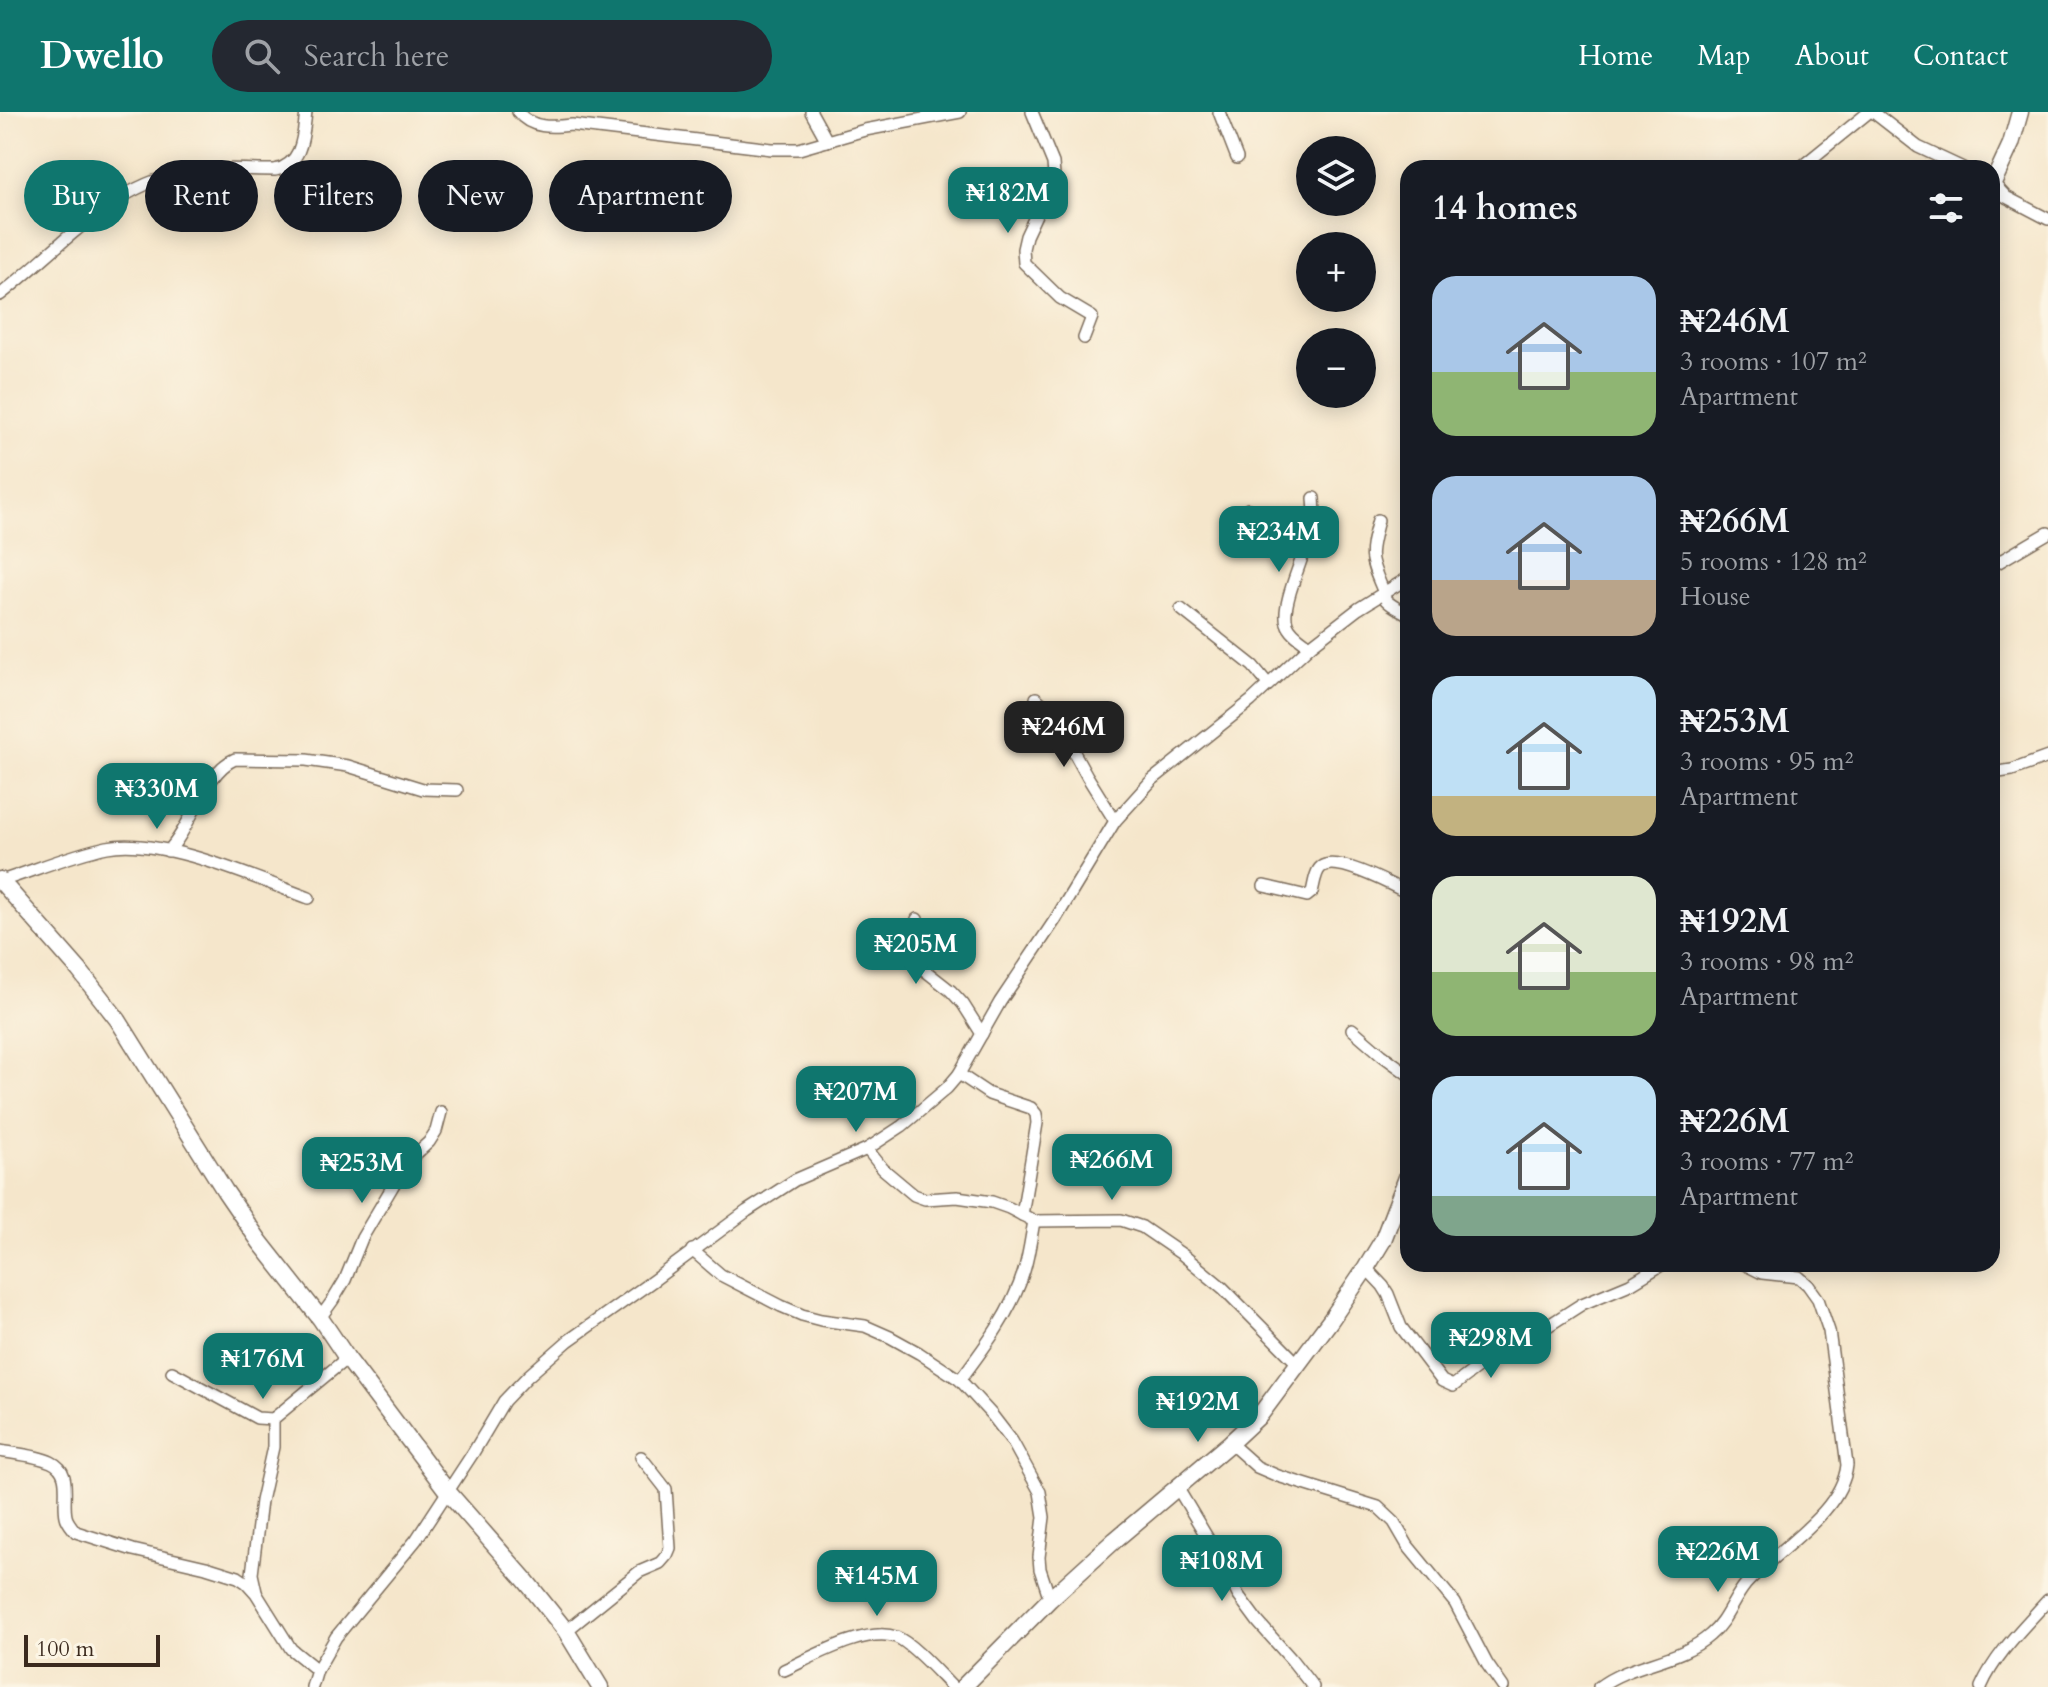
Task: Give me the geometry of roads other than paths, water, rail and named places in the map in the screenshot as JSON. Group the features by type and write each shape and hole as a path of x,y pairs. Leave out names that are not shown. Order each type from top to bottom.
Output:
{"main road":[{"path":"2000,168 2020,112"},
{"path":"0,880 79,970 118,1020 260,1242 448,1492 566,1631 600,1687"},
{"path":"963,1687 1050,1599 1260,1415 1366,1268 1400,1204"}],"street":[{"path":"0,295 89,221 134,189 157,179 196,171 283,168 299,151 306,112"},
{"path":"518,112 535,125 572,125 772,149 799,149 865,130 960,112"},
{"path":"811,112 827,141"},
{"path":"1032,112 1053,163 1054,176 1026,236 1024,263 1060,298 1092,317 1084,338"},
{"path":"1219,112 1237,158"},
{"path":"1810,160 1871,112 1918,147 1946,160"},
{"path":"2000,192 2048,219"},
{"path":"1310,646 1291,631 1285,621 1304,542 1315,513 1314,498"},
{"path":"1248,509 1250,522 1255,528 1262,532 1299,537 1304,542"},
{"path":"1378,520 1370,559 1384,596 1400,609"},
{"path":"2000,561 2048,533"},
{"path":"312,1687 317,1670 346,1623 416,1540 504,1401 528,1376 568,1341 773,1193 795,1180 867,1149 902,1126 947,1088 959,1074 1000,1002 1055,920 1115,821 1152,780 1251,701 1335,625 1400,582"},
{"path":"1181,609 1253,666 1268,684"},
{"path":"1036,698 1053,714 1115,821"},
{"path":"2000,772 2048,757"},
{"path":"168,851 181,835 218,771 235,759 306,760 348,766 423,789 457,790"},
{"path":"0,880 109,847 140,846 223,866 309,898"},
{"path":"1264,886 1307,896 1312,892 1318,870 1323,865 1335,864 1400,889"},
{"path":"917,919 911,943 923,969 963,1004 982,1034"},
{"path":"1352,1029 1400,1068"},
{"path":"959,1074 989,1094 1031,1108 1036,1114 1022,1215"},
{"path":"320,1318 345,1280 362,1238 407,1162 429,1142 436,1131 441,1112"},
{"path":"867,1149 883,1169 914,1195 925,1199 957,1197 992,1202 1034,1221 1121,1220 1142,1227 1223,1288 1299,1365"},
{"path":"960,1380 981,1352 1016,1293 1025,1270 1034,1221"},
{"path":"692,1250 721,1275 781,1306 821,1320 865,1326 919,1353 960,1380 1012,1441 1040,1492 1044,1517 1040,1569 1050,1599"},
{"path":"1366,1268 1388,1294 1401,1327 1442,1381 1453,1386 1511,1342 1543,1329 1582,1304 1630,1284 1650,1272"},
{"path":"1599,1687 1612,1678 1684,1652 1710,1635 1747,1583 1832,1502 1846,1477 1829,1331 1818,1299 1799,1277 1760,1272"},
{"path":"172,1372 257,1418 273,1419 347,1358"},
{"path":"256,1593 252,1574 261,1501 273,1447 273,1419"},
{"path":"1230,1443 1257,1467 1378,1507 1386,1514 1420,1562 1455,1603 1487,1664 1503,1687"},
{"path":"0,1451 51,1462 60,1468 64,1476 66,1516 76,1532 133,1550 206,1567 247,1583 291,1649 317,1670"},
{"path":"566,1631 639,1572 660,1563 667,1555 670,1548 666,1489 641,1457"},
{"path":"1177,1487 1238,1595 1313,1687"},
{"path":"1981,1687 1997,1658 2048,1600"},
{"path":"784,1670 849,1641 872,1635 896,1637 952,1687"}]}
